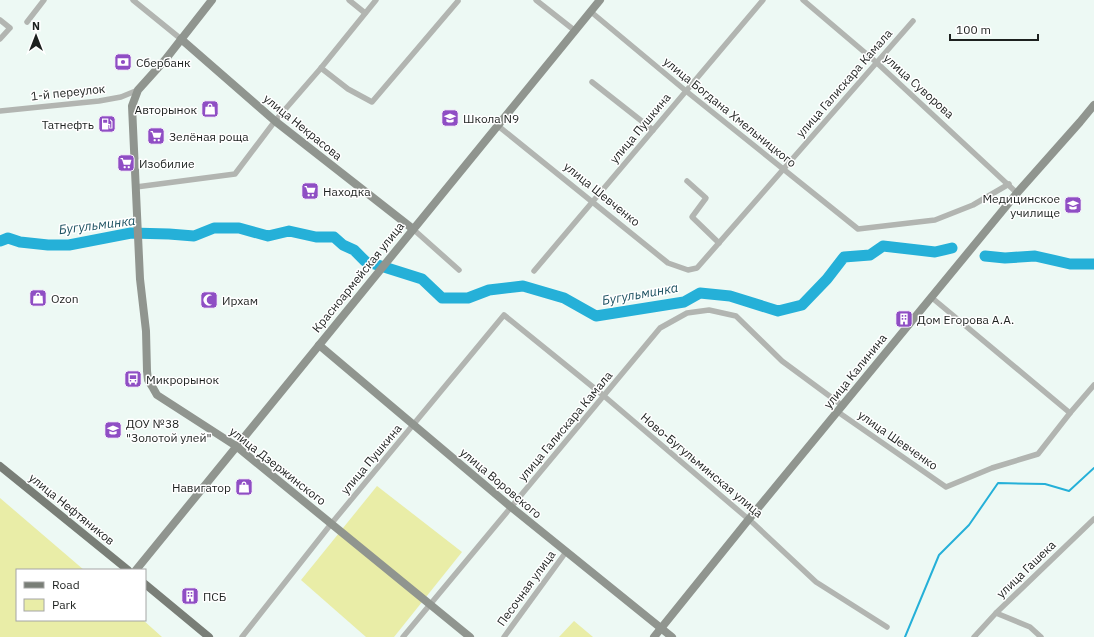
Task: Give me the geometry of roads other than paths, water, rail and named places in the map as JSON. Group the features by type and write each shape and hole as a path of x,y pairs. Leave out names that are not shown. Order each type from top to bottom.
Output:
{"main road":[{"name":"улица Нефтяников","path":"0,466 127,569"},
{"path":"146,585 209,637"}],"street":[{"path":"27,22 44,0"},
{"name":"улица Некрасова","path":"134,0 275,121 413,229 459,270"},
{"path":"138,90 212,0"},
{"path":"349,0 365,13"},
{"path":"136,187 235,174 275,121 321,68 376,0"},
{"path":"536,0 574,30"},
{"name":"Красноармейская улица","path":"137,569 574,30 600,0"},
{"name":"улица Пушкина","path":"534,271 763,0"},
{"name":"улица Суворова","path":"803,0 876,62 1017,193"},
{"path":"321,68 348,88 372,102 458,1"},
{"name":"улица Богдана Хмельницкого","path":"590,11 686,91 858,229 935,220 973,205 1009,184"},
{"path":"0,20 10,28 0,39"},
{"name":"улица Галискара Камала","path":"697,268 913,20"},
{"path":"592,82 653,130"},
{"name":"1-й переулок","path":"0,111 99,101 121,97 138,90"},
{"name":"улица Дзержинского","path":"138,90 132,106 140,279 146,331 148,380 157,394 236,446 470,637"},
{"name":"улица Калинина","path":"654,637 1017,193 1094,105"},
{"name":"улица Шевченко","path":"497,125 668,262 688,270 697,268"},
{"path":"687,181 706,198 692,217 719,242"},
{"path":"931,297 1070,412 1094,385"},
{"name":"улица Галискара Камала","path":"403,637 660,328 687,313 709,310 736,316"},
{"name":"улица Пушкина","path":"242,637 331,524 504,316"},
{"name":"Ново-Бугульминская улица","path":"504,316 604,396 749,519 816,582 887,627"},
{"name":"улица Шевченко","path":"736,316 782,361 840,409 946,487 992,468 1038,454 1070,412"},
{"name":"улица Воровского","path":"319,345 511,507 672,637"},
{"name":"улица Гашека","path":"974,637 996,613 1094,518"},
{"name":"Песочная улица","path":"504,637 566,552"},
{"path":"996,613 1030,627 1041,637"}],"waterway":[{"name":"Бугульминка","path":"0,241 8,238 20,242 48,245 69,245 131,233 194,236 214,228 239,228 268,236 289,231 316,237 334,237 343,245 354,250 365,261 422,279 442,298 468,298 489,290 523,286 564,298 596,316 684,302 700,293 730,296 778,311 802,305 827,279 844,257 870,255 883,246 935,252 952,248"},
{"name":"Бугульминка","path":"985,256 1005,258 1035,256 1070,264 1094,264"},
{"path":"905,637 939,555 969,525 998,483 1045,484 1069,491 1094,468"}],"place":[{"name":"Сбербанк","path":"123,62"},
{"name":"Авторынок","path":"210,109"},
{"name":"Школа N9","path":"450,118"},
{"name":"Татнефть","path":"107,124"},
{"name":"Зелёная роща","path":"156,136"},
{"name":"Изобилие","path":"126,163"},
{"name":"Находка","path":"310,191"},
{"name":"Медицинское училище","path":"1073,205"},
{"name":"Ozon","path":"38,298"},
{"name":"Ирхам","path":"209,300"},
{"name":"Дом Егорова А.А.","path":"904,319"},
{"name":"Микрорынок","path":"133,379"},
{"name":"ДОУ №38 \"Золотой улей\"","path":"113,430"},
{"name":"Навигатор","path":"244,487"},
{"name":"ПСБ","path":"190,596"}]}
